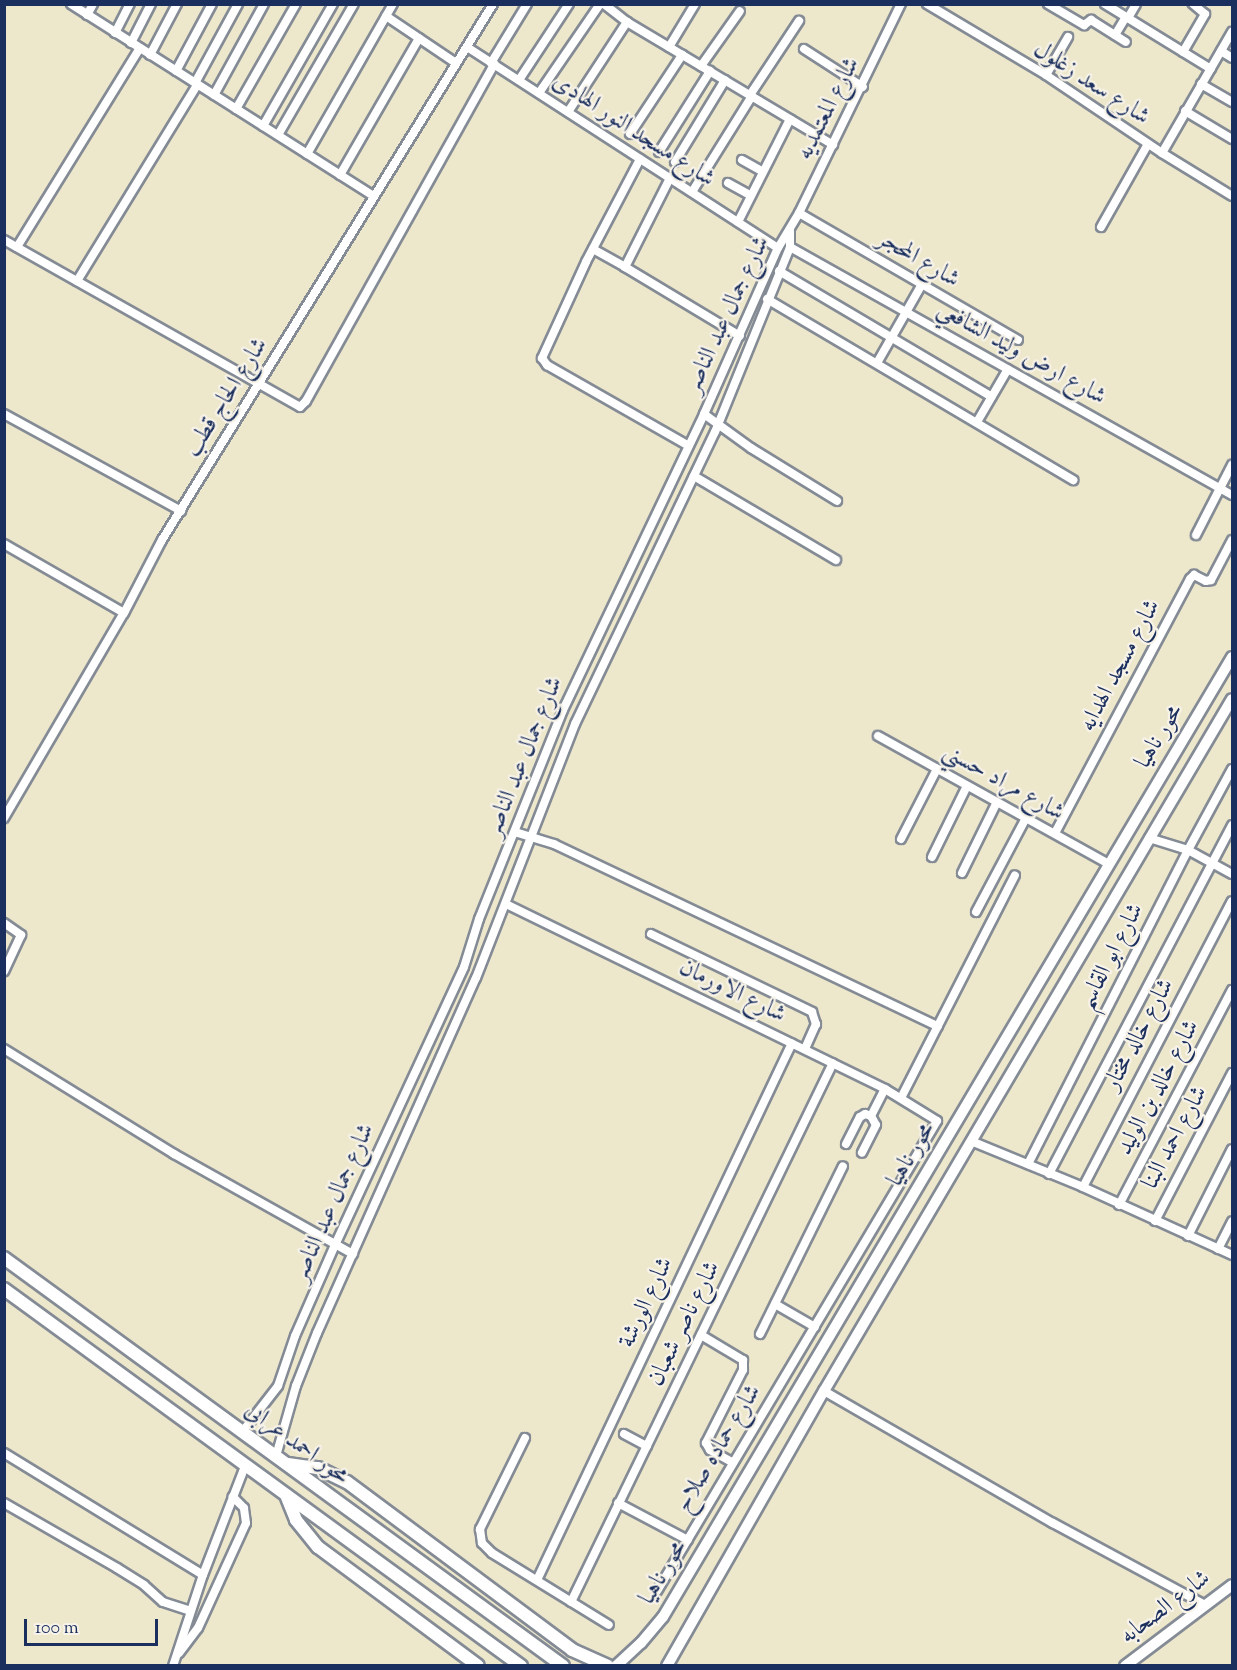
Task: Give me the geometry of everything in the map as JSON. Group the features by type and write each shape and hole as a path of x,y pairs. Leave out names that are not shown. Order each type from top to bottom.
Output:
{"main road":[{"name":"محور ناهيا","path":"615,1665 641,1643 663,1617 1233,657"},
{"name":"محور ناهيا","path":"667,1665 970,1141 1233,699"},
{"path":"980,1084 998,1095"},
{"name":"محور احمد عرابى","path":"4,1258 562,1665"},
{"name":"محور احمد عرابى","path":"4,1289 520,1665"},
{"path":"287,1464 318,1468 347,1482 572,1650 608,1665"},
{"path":"286,1496 300,1528 318,1547 478,1665"},
{"name":"شارع الصحابه","path":"1125,1665 1233,1584"}],"street":[{"path":"71,4 374,196"},
{"path":"87,15 93,4"},
{"path":"116,33 130,4"},
{"path":"131,43 151,4"},
{"path":"150,55 177,4"},
{"path":"176,71 212,4"},
{"path":"76,281 196,84 238,4"},
{"path":"214,95 264,4"},
{"path":"236,109 296,4"},
{"path":"263,126 333,4"},
{"path":"278,135 354,4"},
{"path":"307,154 393,4"},
{"name":"شارع الحاج قطب","path":"4,818 124,613 154,554 493,4"},
{"path":"4,240 294,406 302,406 527,4"},
{"path":"519,80 569,4"},
{"path":"539,93 602,4 627,22 833,145"},
{"path":"669,47 695,4"},
{"name":"شارع المعتمديه","path":"790,229 901,4"},
{"name":"شارع سعد زغلول","path":"927,4 1046,75 1148,144 1233,196"},
{"path":"1048,4 1084,25 1091,20 1126,42"},
{"path":"1105,4 1115,7 1127,18 1211,69"},
{"path":"1115,35 1136,4"},
{"path":"1183,52 1205,14 1193,4"},
{"path":"701,66 740,11"},
{"path":"386,16 456,63"},
{"path":"692,192 799,21"},
{"path":"568,112 627,22"},
{"path":"1162,153 1231,36"},
{"path":"1046,75 1068,37"},
{"path":"340,175 419,38"},
{"name":"شارع مسجد النور الهادى","path":"467,47 778,248"},
{"path":"17,247 140,48"},
{"path":"804,49 862,87"},
{"path":"1221,51 1233,58"},
{"path":"630,134 682,55"},
{"path":"659,152 710,71"},
{"path":"675,162 725,80"},
{"path":"1201,84 1233,102"},
{"path":"1185,111 1233,139"},
{"path":"738,222 790,119"},
{"path":"1101,227 1148,144"},
{"path":"640,159 593,249 542,358 547,365 689,446"},
{"path":"742,160 762,171"},
{"path":"625,267 670,178"},
{"path":"728,183 750,195"},
{"name":"شارع المحجر","path":"799,213 1018,340"},
{"name":"شارع جمال عبد الناصر","path":"276,1456 306,1359 351,1254 435,1074 506,904 575,724 718,422 790,247 790,229"},
{"name":"شارع جمال عبد الناصر","path":"243,1431 278,1386 295,1336 338,1247 464,967 475,930 563,710 704,414 778,248 790,229"},
{"name":"شارع ارض وليد الشافعي","path":"790,247 1233,495"},
{"path":"593,249 740,336"},
{"path":"779,271 992,397"},
{"path":"878,363 922,284"},
{"path":"767,299 1073,480"},
{"path":"977,422 1008,369"},
{"path":"4,414 181,511"},
{"path":"704,414 751,448 837,501"},
{"path":"1196,535 1233,465"},
{"path":"694,476 836,560"},
{"path":"4,544 124,613"},
{"name":"شارع مسجد الهدايه","path":"1055,833 1190,579 1194,575 1206,581 1211,580 1231,546"},
{"name":"شارع مراد حسني","path":"878,736 1109,864"},
{"path":"901,839 937,769"},
{"name":"شارع ابو القاسم","path":"1028,1164 1188,850 1233,770"},
{"path":"932,857 967,786"},
{"path":"962,873 997,802"},
{"path":"976,912 1026,818"},
{"path":"1049,1174 1233,825"},
{"path":"514,831 554,844 938,1026"},
{"path":"1149,838 1188,850 1233,874"},
{"path":"901,1098 1015,875"},
{"name":"شارع خالد مختار","path":"1083,1187 1233,901"},
{"name":"شارع الاورمان","path":"506,904 885,1089 937,1122"},
{"path":"4,923 18,931 20,940 4,971"},
{"path":"651,934 812,1012 816,1024 804,1049"},
{"name":"شارع خالد بن الوليد","path":"1119,1205 1233,990"},
{"name":"شارع الورشة","path":"537,1580 792,1043"},
{"path":"4,1049 174,1154 351,1254"},
{"name":"شارع ناصر شعبان","path":"571,1602 833,1063"},
{"name":"شارع احمد البنا","path":"1155,1221 1233,1073"},
{"path":"871,1116 885,1089"},
{"path":"846,1144 860,1117 865,1114 871,1116 876,1125 862,1153"},
{"name":"شارع حماده صلاح","path":"657,1591 937,1122"},
{"path":"970,1141 1083,1187 1233,1255"},
{"path":"1188,1236 1233,1149"},
{"path":"760,1334 843,1166"},
{"path":"1218,1249 1233,1221"},
{"path":"775,1304 815,1327"},
{"path":"701,1335 743,1360 743,1370 706,1443 710,1449 733,1463"},
{"path":"824,1391 1053,1523 1205,1605"},
{"path":"624,1434 647,1446"},
{"path":"525,1438 480,1529 482,1543 492,1553 609,1625"},
{"path":"4,1453 203,1575"},
{"path":"173,1665 203,1575 245,1466"},
{"path":"176,1657 198,1628 246,1523 244,1508 233,1497"},
{"path":"4,1503 117,1568 144,1585 163,1602 190,1611"},
{"path":"618,1503 688,1540"}]}
